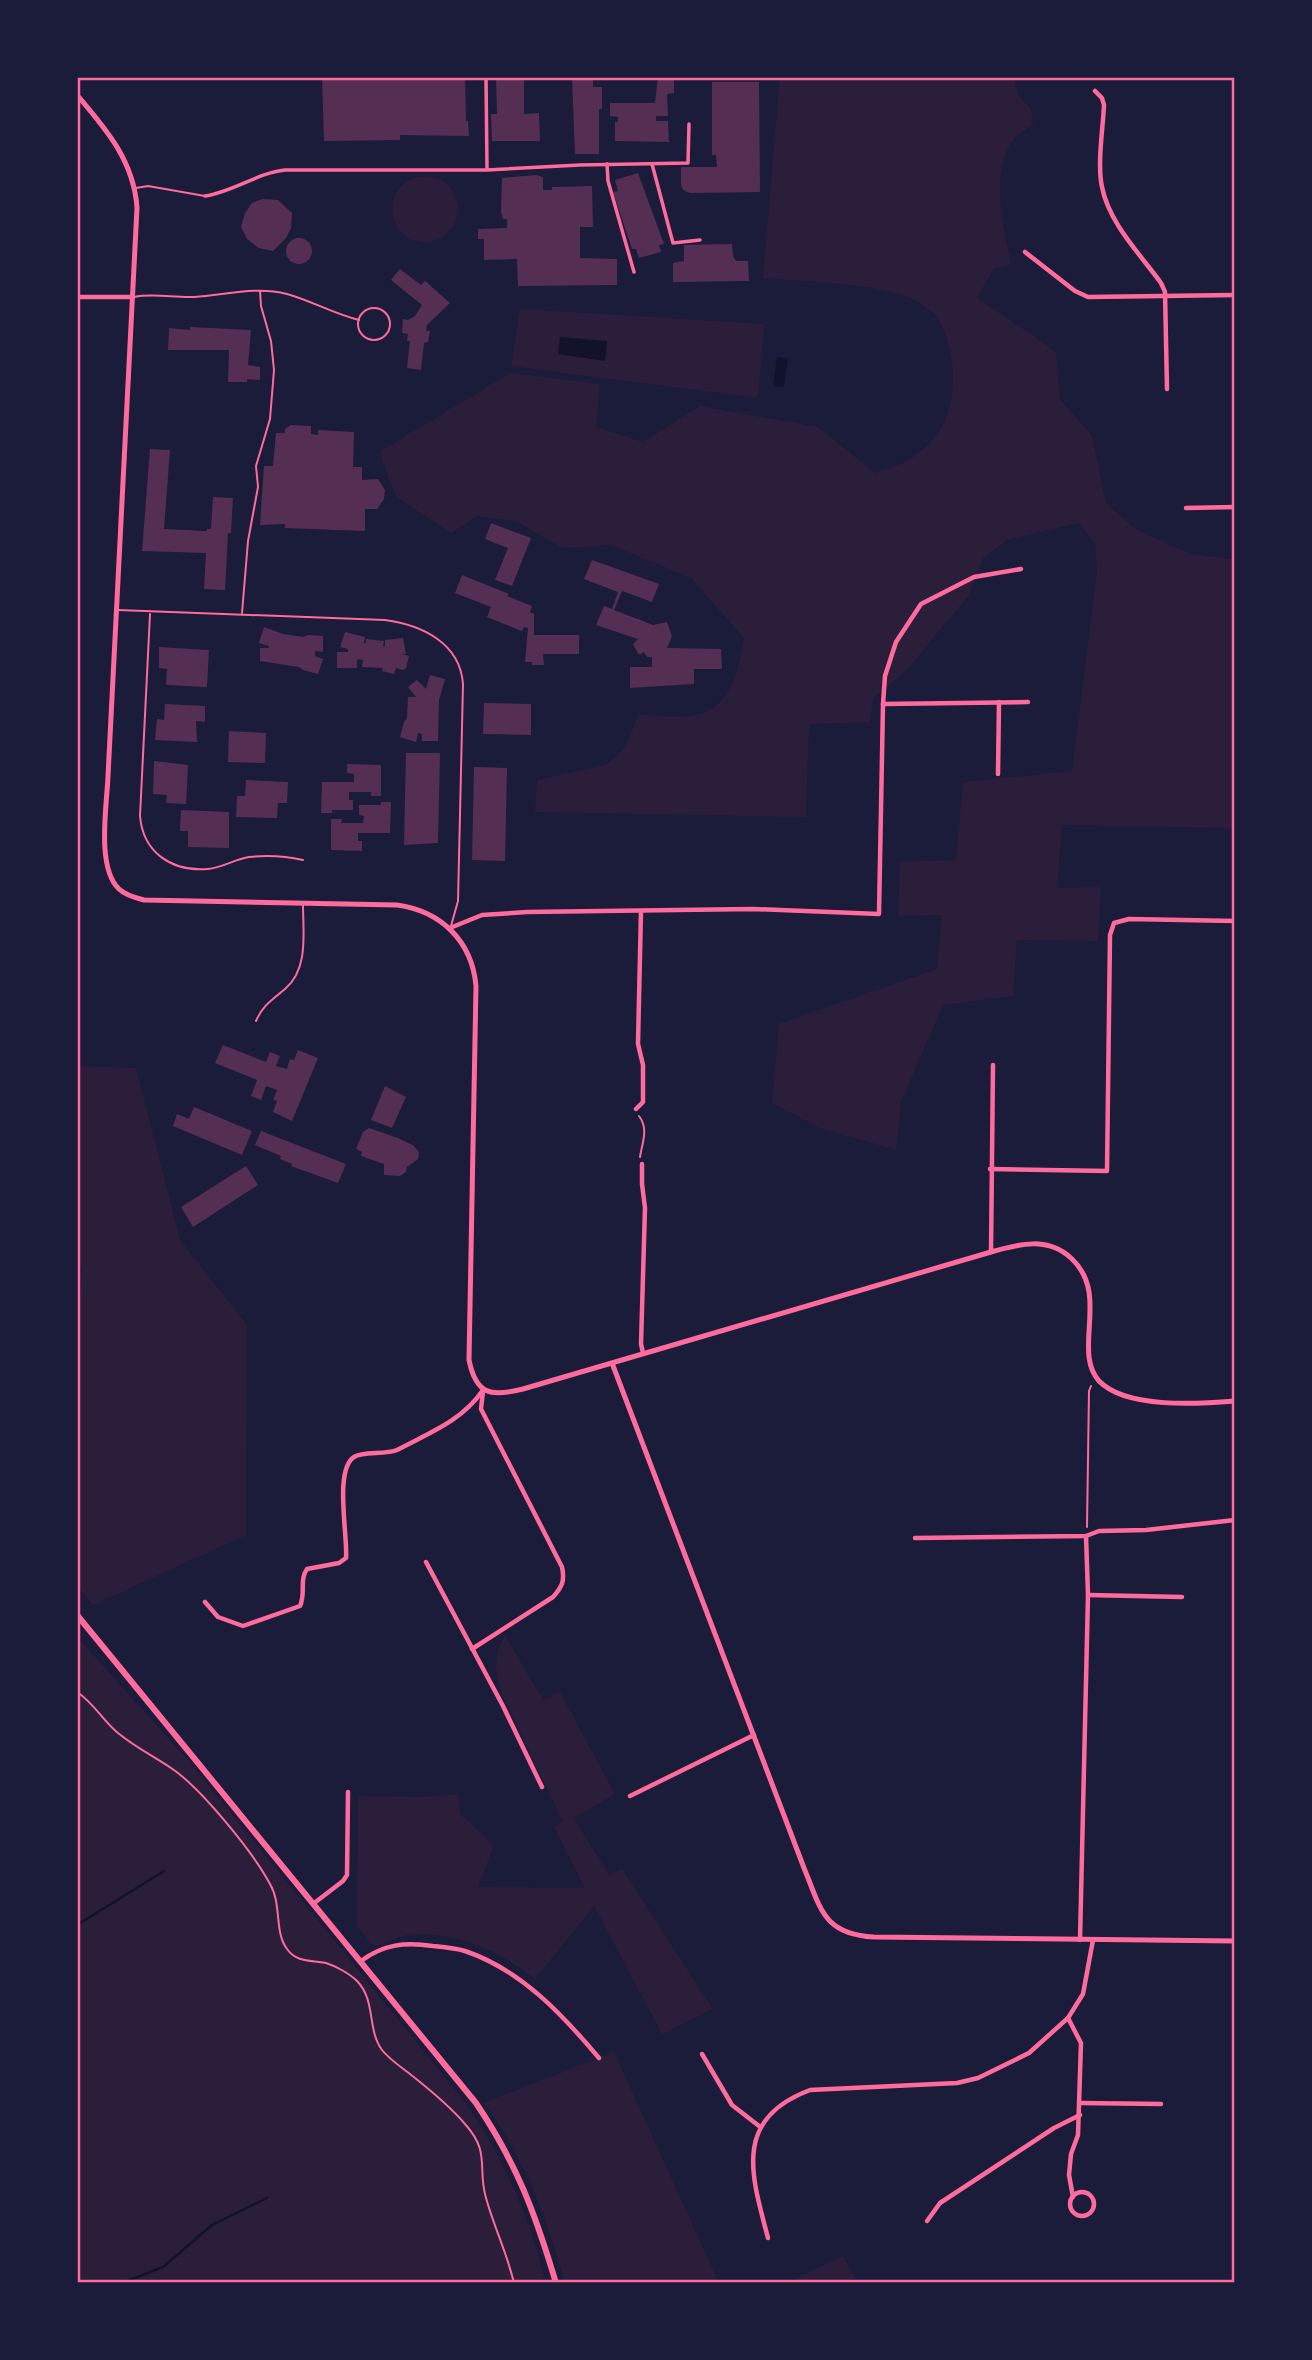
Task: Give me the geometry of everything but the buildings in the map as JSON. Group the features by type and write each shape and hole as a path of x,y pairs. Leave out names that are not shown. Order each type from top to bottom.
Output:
{"main road":[{"path":"77,1615 463,2084 501,2141 530,2201 556,2283"}],"street":[{"path":"486,77 487,170"},
{"path":"1095,91 1102,98 1104,105 1101,171 1103,193 1118,223 1161,283 1165,296 1167,389"},
{"path":"77,94 114,139 129,167 135,188 138,216 105,855 107,870 112,880 124,892 144,900 406,906 431,915 450,928 468,955 476,986 469,1360 474,1380 483,1390 494,1393 510,1392 991,1252 1017,1245 1042,1243 1064,1252 1076,1263 1085,1277 1090,1291 1090,1352 1096,1376 1112,1390 1140,1399 1179,1403 1235,1401"},
{"path":"205,195 221,192 268,173 285,170 487,170 688,163 689,124"},
{"path":"607,164 608,181 634,272"},
{"path":"653,164 673,243 700,240"},
{"path":"1025,252 1075,291 1088,297 1235,295"},
{"path":"77,297 133,297"},
{"path":"1186,508 1235,507"},
{"path":"450,928 489,913 753,909 879,914 883,704 885,676 896,642 921,604 974,577 1021,569"},
{"path":"998,774 999,702"},
{"path":"883,704 1027,702"},
{"path":"636,1109 643,1102 643,1065 638,1044 642,911"},
{"path":"990,1169 1107,1171 1110,934 1114,923 1129,919 1235,921"},
{"path":"991,1252 993,1065"},
{"path":"642,1164 645,1208 641,1344 643,1353"},
{"path":"612,1363 818,1900 827,1918 840,1931 874,1937 1235,1941"},
{"path":"205,1602 212,1613 238,1626 300,1606 303,1597 303,1575 307,1569 344,1562 346,1553 343,1499 346,1474 352,1459 358,1455 387,1454 409,1444 461,1416 483,1390"},
{"path":"472,1648 553,1597 564,1582 562,1567 481,1409 483,1390"},
{"path":"915,1538 1086,1536 1099,1531 1146,1530 1235,1520"},
{"path":"1080,1940 1088,1595 1086,1536"},
{"path":"426,1562 542,1787"},
{"path":"1088,1595 1182,1597"},
{"path":"630,1796 754,1735"},
{"path":"313,1904 344,1881 346,1875 348,1792"},
{"path":"768,2238 754,2177 753,2159 759,2126 770,2115 794,2096 810,2090 957,2082 978,2078 1029,2053 1069,2018 1083,1994 1093,1940"},
{"path":"361,1961 381,1948 402,1944 414,1943 463,1950 508,1972 538,1994 567,2021 599,2058"},
{"path":"1069,2018 1081,2043 1080,2115 1078,2135 1071,2154 1069,2175 1073,2197 1070,2207 1074,2214 1085,2216 1091,2211 1093,2204 1087,2194 1079,2193 1073,2197"},
{"path":"702,2054 732,2105 759,2126"},
{"path":"1080,2103 1161,2105"},
{"path":"927,2221 940,2203 1054,2128 1080,2115"}],"lane":[{"path":"135,188 148,186 205,195"},
{"path":"133,297 193,297 239,290 260,290 287,294 359,320"},
{"path":"242,614 248,541 258,487 256,466 270,419 274,370 260,290"},
{"path":"378,308 389,318 390,327 381,338 371,339 362,334 359,320 368,309 378,308"},
{"path":"117,610 385,620 406,623 424,630 450,650 462,674 458,901 450,928"},
{"path":"150,612 141,826 149,846 161,858 174,865 208,869 259,856 303,860"},
{"path":"256,1021 266,1003 285,989 299,970 303,956 303,903"}],"path":[{"path":"636,1109 644,1127 640,1155 642,1164"},
{"path":"1086,1536 1089,1391 1096,1376"},
{"path":"77,1692 86,1698 114,1730 139,1749 172,1768 193,1786 240,1841 272,1886 278,1903 282,1940 290,1953 303,1960 329,1964 357,1981 366,1995 374,2035 383,2052 438,2097 471,2132 481,2147 486,2199 514,2283"}],"shaded area":[{"path":"780,77 1014,77 1018,95 1031,109 1033,125 1015,138 1002,166 1000,199 1011,264 994,269 977,298 1056,353 1060,399 1092,436 1106,503 1134,528 1187,553 1235,560 1235,828 1062,825 1057,888 1101,887 1098,941 1017,940 1013,996 943,1005 901,1102 896,1150 820,1128 772,1103 779,1024 937,969 942,915 898,916 900,862 956,860 963,782 1072,771 1097,572 1095,543 1079,523 1009,539 983,558 969,595 906,671 873,698 870,722 809,724 806,817 535,812 537,780 606,765 624,749 639,715 689,716 714,707 730,688 735,677 744,638 691,578 611,545 562,548 516,521 477,516 451,533 396,497 379,452 511,373 600,384 596,427 643,442 700,406 818,427 875,473 907,461 920,452 942,427 952,396 949,345 935,315 916,301 883,290 763,278"},
{"path":"425,176 438,179 448,186 455,196 458,209 455,222 448,232 438,239 425,242 412,239 402,232 395,222 392,209 395,196 402,186 412,179"},
{"path":"520,309 764,324 758,398 511,366"},
{"path":"560,337 607,341 605,361 558,354"},
{"path":"777,357 788,359 784,387 773,386"},
{"path":"77,1066 136,1068 180,1240 247,1325 246,1535 93,1605 77,1585 77,1346 82,1268 77,1255"},
{"path":"505,1635 543,1700 560,1692 615,1794 574,1818 609,1875 622,1869 713,2009 662,2034 594,1906 535,1979 491,1951 459,1939 425,1934 408,1935 377,1946 371,1944 357,1926 358,1796 424,1797 458,1794 460,1814 494,1845 478,1887 585,1888 554,1827 563,1822 500,1689 497,1658"},
{"path":"77,1637 189,1761 464,2101 514,2188 546,2283 77,2283"},
{"path":"614,2052 719,2283 565,2283 533,2189 511,2145 484,2103"},
{"path":"843,2256 858,2283 787,2283"}],"waterway":[{"path":"77,1925 164,1871"},
{"path":"122,2283 163,2267 212,2225 267,2198"}]}
